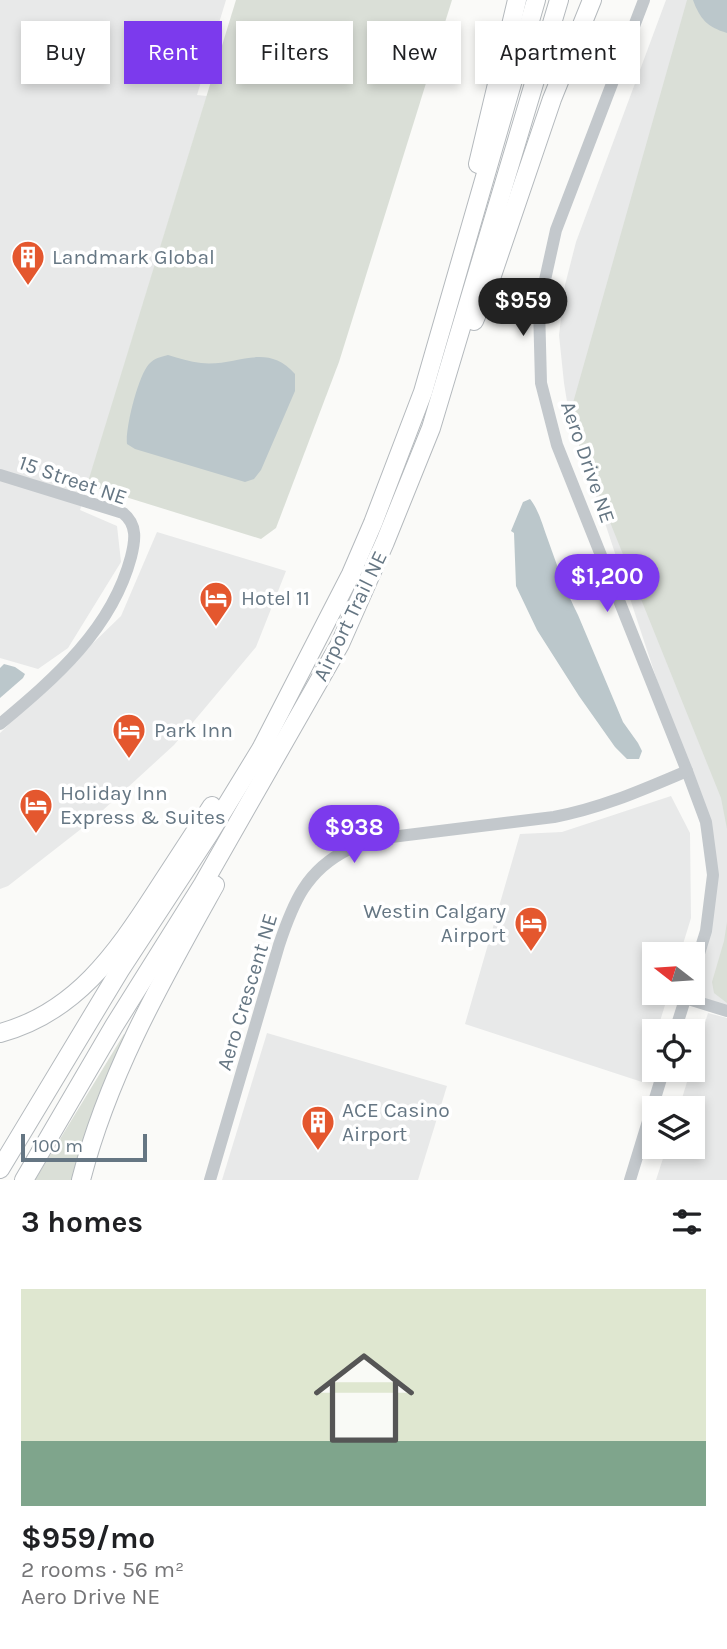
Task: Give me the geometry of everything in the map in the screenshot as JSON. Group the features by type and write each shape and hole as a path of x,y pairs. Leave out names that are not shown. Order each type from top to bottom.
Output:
{"highway":[{"path":"423,392 517,0"},
{"name":"Airport Trail NE","path":"0,1169 120,970 261,749 351,574 423,392 537,0"},
{"name":"Airport Trail NE","path":"24,1180 114,1026 203,884 340,644 391,530 431,428 559,0"},
{"path":"431,428 486,290 552,99 592,0"},
{"path":"0,1033 37,1020 67,1001 94,977 133,927 265,725 351,574"},
{"path":"81,1180 91,1141 124,1056 179,949 289,749 340,644"}],"street":[{"name":"Aero Drive NE","path":"644,0 556,230 539,307 541,383 557,445 706,822 713,875 703,942"},
{"name":"15 Street NE","path":"0,475 123,513 132,522 135,537 126,576 91,638 55,676 0,724"},
{"name":"Aero Crescent NE","path":"210,1180 291,909 306,883 325,864 349,849 375,839 581,812 612,803 687,771"},
{"path":"705,1002 727,1011"},
{"path":"630,1180 660,1082"}],"shaded area":[{"path":"0,0 226,0 220,21 124,21 124,84 200,84 197,95 207,96 80,510 117,526 121,562 68,648 38,669 0,658"},
{"path":"236,0 452,0 445,21 367,21 367,84 426,84 339,362 276,528 261,539 87,485 210,84 222,84 222,46"},
{"path":"666,0 727,0 727,1011 705,1001 705,942 698,942 713,875 687,771 569,414 559,335 565,285 576,242 635,84 640,84 640,70"},
{"path":"687,0 727,0 727,829 721,798 569,417"},
{"path":"693,0 727,0 727,33 705,21"},
{"path":"168,355 201,363 262,357 284,364 295,374 295,391 261,470 254,479 245,482 135,449 127,444 133,403 145,370 153,360"},
{"path":"530,499 623,722 642,751 639,759 627,759 615,747 537,630 516,586 514,533 511,531 523,502"},
{"path":"157,532 286,571 256,647 174,745 90,822 8,886 0,889 0,733 121,616"},
{"path":"4,664 25,674 0,698 0,668"},
{"path":"671,796 690,833 691,918 684,942 642,942 642,1005 665,1005 661,1019 642,1019 642,1082 465,1024 520,834 562,832"},
{"path":"727,922 727,1003 714,993 712,982"},
{"path":"708,1013 727,1018 727,1180 656,1180 663,1159 705,1159 705,1096 683,1096 687,1082 705,1082 705,1023"},
{"path":"267,1033 447,1086 418,1180 222,1180"},
{"path":"124,1034 129,1037 76,1180 35,1180"}],"place":[{"name":"Landmark Global","path":"28,287"},
{"name":"Hotel 11","path":"216,628"},
{"name":"Park Inn","path":"129,760"},
{"name":"Holiday Inn Express & Suites","path":"36,835"},
{"name":"Westin Calgary Airport","path":"531,953"},
{"name":"ACE Casino Airport","path":"318,1152"}]}
